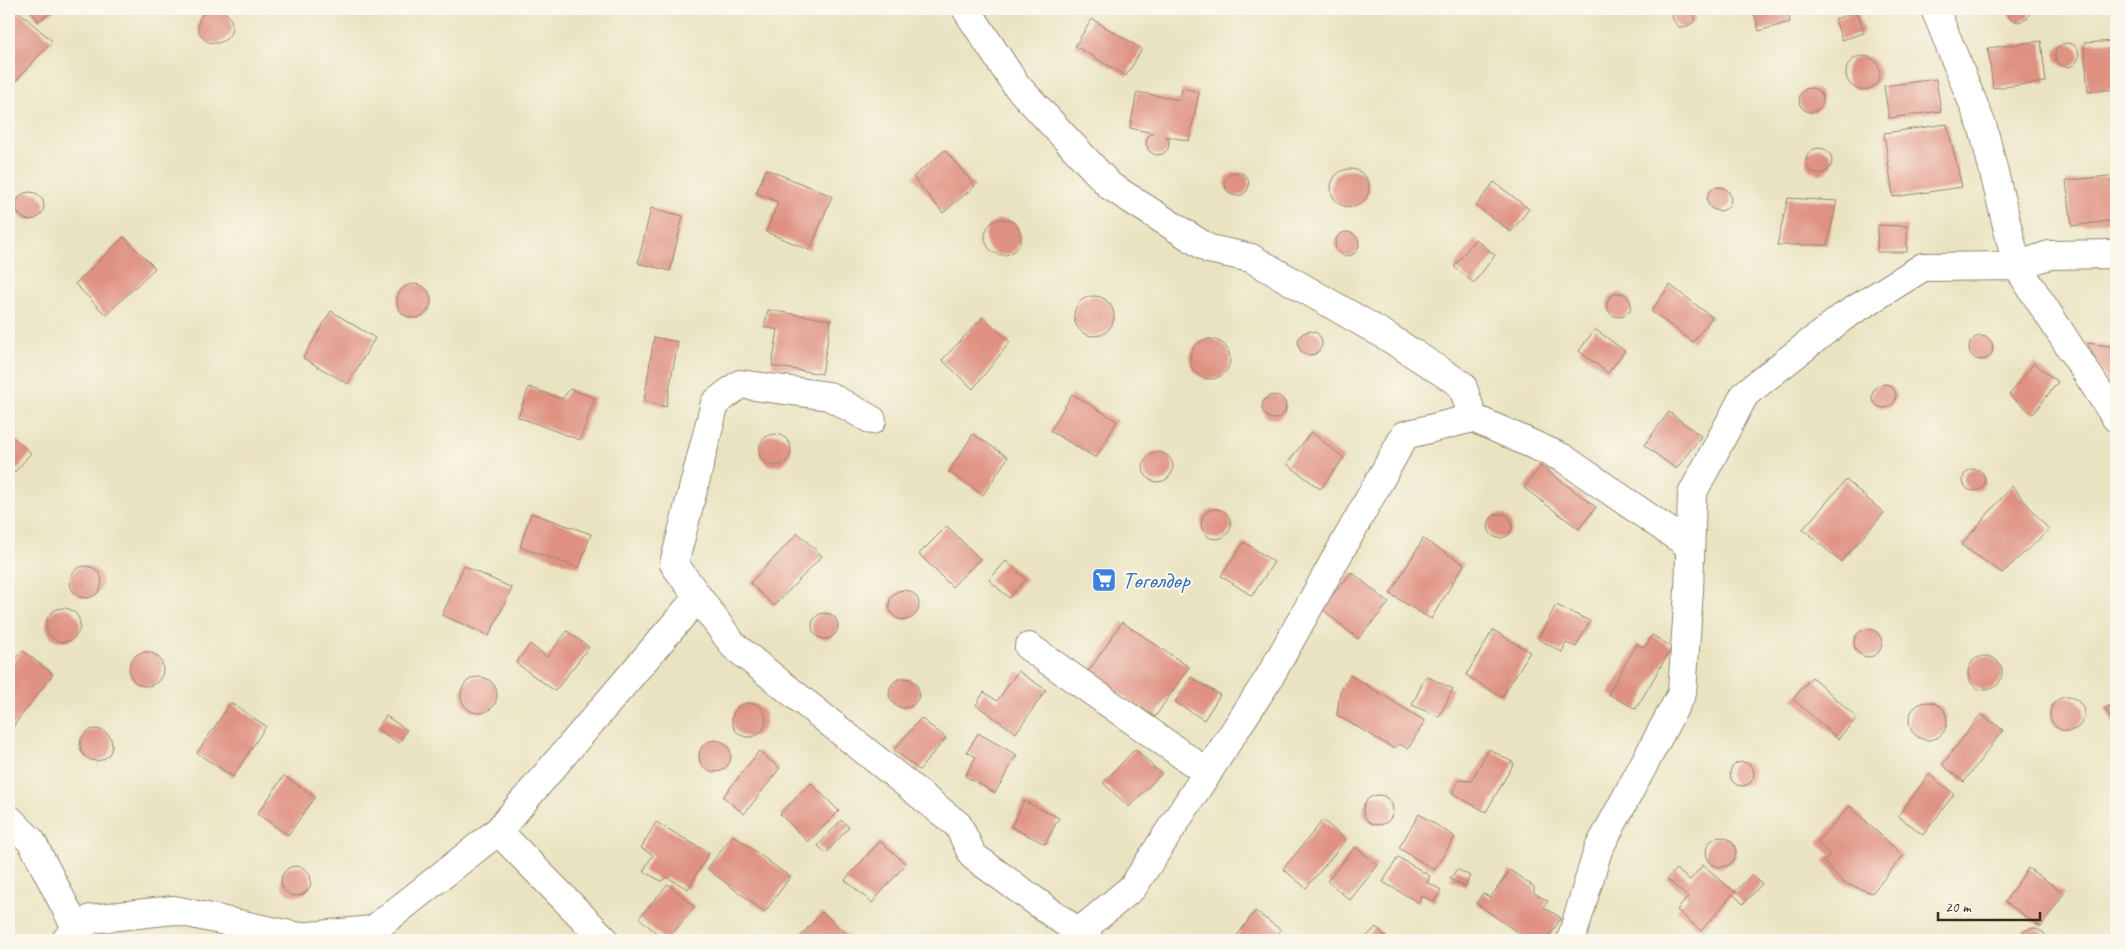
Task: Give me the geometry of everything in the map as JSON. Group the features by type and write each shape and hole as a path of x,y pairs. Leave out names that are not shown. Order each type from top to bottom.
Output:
{"street":[{"path":"966,9 1016,85 1110,186 1209,249 1251,258 1414,354 1462,385 1473,418"},
{"path":"1935,9 1983,128 2017,266 2116,418"},
{"path":"1570,940 1598,850 1682,693 1692,494 1745,394 1843,317 1923,267 2017,266 2049,255 2116,254"},
{"path":"872,420 829,396 740,384 715,403 674,564 734,646 958,825 973,856 1084,937 1133,888 1269,678 1405,434 1473,418 1563,458 1690,546"},
{"path":"9,819 32,842 72,935 91,919 174,910 299,937 373,930 498,831 698,597"},
{"path":"1029,647 1208,773"},
{"path":"498,831 605,940"}],"building":[{"path":"30,9 57,9 38,21"},
{"path":"215,9 222,10 227,14 231,19 231,33 227,38 222,42 215,43 208,42 203,38 199,33 198,26 199,19 203,14 208,10"},
{"path":"1675,9 1693,9 1695,21 1686,27 1679,27 1673,20 1672,15"},
{"path":"1753,9 1788,9 1790,22 1759,31"},
{"path":"2007,9 2030,9 2031,11 2027,19 2018,22 2010,18"},
{"path":"17,10 52,41 13,84 9,80 9,19"},
{"path":"1858,12 1864,33 1842,40 1835,19"},
{"path":"1092,19 1142,49 1126,76 1075,46"},
{"path":"2041,41 2046,82 1993,88 1988,48"},
{"path":"2116,41 2116,89 2088,92 2084,43"},
{"path":"2067,43 2075,47 2079,55 2075,63 2067,67 2059,63 2055,55 2059,47"},
{"path":"1863,56 1875,61 1880,73 1875,85 1863,90 1851,85 1846,73 1851,61"},
{"path":"1936,79 1941,111 1889,118 1884,86"},
{"path":"1182,88 1199,92 1189,141 1166,136 1169,141 1168,149 1163,154 1155,155 1148,150 1146,143 1148,136 1153,133 1130,128 1137,92 1180,100"},
{"path":"1811,88 1819,92 1823,100 1819,108 1811,112 1803,108 1799,100 1803,92"},
{"path":"1947,124 1962,187 1893,197 1884,133"},
{"path":"1819,148 1828,152 1832,161 1828,170 1819,174 1810,170 1806,161 1810,152"},
{"path":"945,150 975,186 943,213 913,177"},
{"path":"766,169 832,196 810,250 766,232 778,202 756,193"},
{"path":"1350,169 1363,175 1369,188 1363,201 1350,207 1337,201 1331,188 1337,175"},
{"path":"1237,172 1245,176 1249,184 1245,192 1237,196 1229,192 1225,184 1229,176"},
{"path":"2116,175 2116,220 2072,226 2066,181"},
{"path":"1494,182 1529,209 1511,232 1476,206"},
{"path":"1719,187 1727,191 1731,199 1727,207 1719,211 1711,207 1707,199 1711,191"},
{"path":"30,192 40,196 44,206 40,216 30,220 20,216 16,206 20,196"},
{"path":"1788,198 1837,201 1827,245 1777,245"},
{"path":"651,208 683,216 670,271 638,263"},
{"path":"1003,219 1010,220 1016,224 1020,230 1020,244 1016,250 1010,254 1003,255 996,254 990,250 986,244 985,237 986,230 990,224 996,220"},
{"path":"1878,225 1907,226 1907,252 1877,252"},
{"path":"1347,232 1355,236 1359,244 1355,252 1347,256 1339,252 1335,244 1339,236"},
{"path":"124,237 155,268 106,315 75,284"},
{"path":"1475,239 1495,255 1474,283 1454,267"},
{"path":"414,284 421,285 426,289 430,294 430,308 426,313 421,317 414,318 407,317 402,313 398,308 397,301 398,294 402,289 407,285"},
{"path":"1670,285 1712,317 1693,342 1651,311"},
{"path":"1619,293 1627,297 1631,305 1627,313 1619,317 1611,313 1607,305 1611,297"},
{"path":"1094,296 1105,299 1111,305 1114,316 1111,327 1105,333 1094,336 1083,333 1077,327 1074,316 1077,305 1083,299"},
{"path":"768,310 831,320 822,374 772,366 778,330 764,327"},
{"path":"331,311 375,338 348,384 303,358"},
{"path":"983,317 1010,342 973,389 942,360"},
{"path":"1595,329 1625,351 1608,373 1579,351"},
{"path":"1310,331 1318,335 1322,343 1318,351 1310,355 1302,351 1298,343 1302,335"},
{"path":"1981,336 1989,340 1993,348 1989,356 1981,360 1973,356 1969,348 1973,340"},
{"path":"654,337 678,342 666,407 644,401"},
{"path":"1206,339 1214,339 1221,342 1227,348 1230,359 1227,370 1221,376 1214,379 1206,379 1199,376 1193,370 1190,363 1190,355 1193,348 1199,342"},
{"path":"2087,343 2116,347 2116,399"},
{"path":"2034,363 2058,382 2033,414 2009,395"},
{"path":"1884,384 1892,388 1896,396 1892,404 1884,408 1876,404 1872,396 1876,388"},
{"path":"529,387 562,399 570,389 595,398 580,440 518,417"},
{"path":"1072,394 1117,421 1096,458 1050,431"},
{"path":"1274,395 1282,399 1286,407 1282,415 1274,419 1266,415 1262,407 1266,399"},
{"path":"1669,412 1701,436 1676,469 1644,445"},
{"path":"1311,432 1344,458 1320,489 1287,464"},
{"path":"9,434 31,453 9,479"},
{"path":"775,434 781,435 786,439 790,444 790,456 786,461 781,465 775,466 769,465 764,461 760,456 759,450 760,444 764,439 769,435"},
{"path":"973,434 1008,457 983,495 949,472"},
{"path":"1158,452 1164,453 1172,461 1172,473 1164,481 1158,482 1152,481 1144,473 1143,467 1144,461 1152,453"},
{"path":"1541,466 1596,507 1579,529 1524,488"},
{"path":"1970,469 1978,469 1985,476 1985,484 1978,491 1970,491 1963,484 1963,476"},
{"path":"1846,480 1884,513 1841,562 1803,529"},
{"path":"2012,486 2049,530 2002,573 1961,545"},
{"path":"1216,509 1227,513 1231,524 1227,535 1216,539 1205,535 1201,524 1205,513"},
{"path":"531,513 591,534 579,568 520,547"},
{"path":"1500,514 1508,518 1512,526 1508,534 1500,538 1492,534 1488,526 1492,518"},
{"path":"947,526 980,559 952,587 919,554"},
{"path":"798,533 822,556 774,606 750,583"},
{"path":"1423,539 1464,564 1431,619 1390,594"},
{"path":"1244,542 1274,562 1252,596 1221,576"},
{"path":"1006,561 1026,579 1009,598 989,580"},
{"path":"86,566 92,567 97,571 101,576 101,588 97,593 92,597 86,598 80,597 75,593 71,588 70,582 71,576 75,571 80,567"},
{"path":"464,566 512,588 489,636 442,615"},
{"path":"1352,572 1389,603 1358,639 1321,608"},
{"path":"904,590 914,595 919,605 914,615 904,620 894,615 889,605 894,595"},
{"path":"1556,605 1590,621 1576,647 1566,643 1562,652 1538,639"},
{"path":"63,608 70,609 75,613 79,618 79,632 75,637 70,641 63,642 56,641 51,637 47,632 46,625 47,618 51,613 56,609"},
{"path":"825,613 834,617 838,626 834,635 825,639 816,635 812,626 816,617"},
{"path":"1122,622 1189,667 1155,717 1088,672"},
{"path":"1868,629 1878,633 1882,643 1878,653 1868,657 1858,653 1854,643 1858,633"},
{"path":"1493,630 1530,652 1502,697 1466,675"},
{"path":"567,631 589,647 555,691 516,663 530,644 547,657"},
{"path":"1652,635 1672,647 1636,709 1608,694 1637,644 1645,647"},
{"path":"22,650 53,674 9,732 9,668"},
{"path":"146,652 153,653 158,657 162,662 162,676 158,681 153,685 146,686 139,685 134,681 130,676 129,669 130,662 134,657 139,653"},
{"path":"1985,656 1992,657 1997,661 2001,666 2001,680 1997,685 1992,689 1985,690 1978,689 1973,685 1969,680 1968,673 1969,666 1973,661 1978,657"},
{"path":"1018,671 1046,690 1016,733 976,705 984,692 997,701"},
{"path":"1350,675 1425,721 1408,749 1400,744 1393,748 1337,715 1340,691"},
{"path":"1426,676 1453,689 1439,717 1412,705"},
{"path":"479,677 492,682 497,695 492,708 479,713 466,708 461,695 466,682"},
{"path":"1191,677 1220,695 1204,720 1175,702"},
{"path":"1812,677 1857,718 1838,739 1793,699"},
{"path":"904,678 915,682 919,693 915,704 904,708 893,704 889,693 893,682"},
{"path":"2067,697 2074,698 2079,702 2083,707 2083,721 2079,726 2074,730 2067,731 2060,730 2055,726 2051,721 2050,714 2051,707 2055,702 2060,698"},
{"path":"1928,702 1941,708 1947,721 1941,734 1928,740 1915,734 1909,721 1915,708"},
{"path":"2116,702 2116,729 2105,708"},
{"path":"231,703 266,726 233,777 197,753"},
{"path":"749,703 756,704 761,708 765,713 765,727 761,732 756,736 749,737 742,736 737,732 733,727 732,720 733,713 737,708 742,704"},
{"path":"1981,714 2003,730 1964,782 1942,765"},
{"path":"386,716 407,730 399,743 377,729"},
{"path":"921,718 946,738 919,770 894,750"},
{"path":"96,729 102,730 107,734 111,739 111,751 107,756 102,760 96,761 90,760 85,756 81,751 80,745 81,739 85,734 90,730"},
{"path":"978,733 1017,755 995,793 965,776 976,757 967,752"},
{"path":"715,740 726,745 731,756 726,767 715,772 704,767 699,756 704,745"},
{"path":"1135,749 1161,774 1129,807 1103,783"},
{"path":"1489,749 1514,763 1486,812 1452,793 1459,780 1471,781"},
{"path":"759,751 780,768 744,814 723,797"},
{"path":"1742,762 1750,766 1754,774 1750,782 1742,786 1734,782 1730,774 1734,766"},
{"path":"1929,774 1954,794 1923,835 1898,816"},
{"path":"284,776 315,797 288,835 257,814"},
{"path":"811,783 839,811 808,842 780,814"},
{"path":"1378,795 1384,796 1392,804 1392,816 1384,824 1378,825 1372,824 1364,816 1363,810 1364,804 1372,796"},
{"path":"1024,801 1059,818 1045,844 1011,827"},
{"path":"1850,806 1903,856 1872,893 1844,883 1823,861 1830,855 1817,842"},
{"path":"1419,814 1455,837 1434,870 1399,848"},
{"path":"841,820 849,827 826,853 818,846"},
{"path":"1323,820 1346,840 1306,888 1283,869"},
{"path":"656,822 709,853 688,889 667,877 661,881 643,871 653,855 641,848"},
{"path":"733,835 790,877 765,912 707,869"},
{"path":"1721,837 1727,838 1735,846 1735,858 1727,866 1721,867 1715,866 1707,858 1706,852 1707,846 1715,838"},
{"path":"880,841 906,864 872,903 845,880"},
{"path":"1355,847 1378,865 1350,900 1327,881"},
{"path":"1398,857 1430,876 1427,882 1441,890 1434,902 1421,895 1419,903 1383,882"},
{"path":"1703,865 1735,892 1752,874 1762,884 1743,904 1733,894 1701,931 1677,910 1688,897 1667,879 1676,869 1690,880"},
{"path":"296,866 307,870 311,881 307,892 296,896 285,892 281,881 285,870"},
{"path":"2028,868 2064,893 2041,927 2005,902"},
{"path":"1457,869 1470,876 1465,887 1450,879"},
{"path":"1510,870 1534,887 1534,893 1548,901 1544,907 1561,918 1547,940 1528,940 1476,903 1483,893 1490,898"},
{"path":"668,884 695,907 665,940 639,918"},
{"path":"1255,911 1281,930 1274,940 1234,940"},
{"path":"822,912 853,940 797,940"},
{"path":"1376,927 1389,940 1363,940"},
{"path":"2033,928 2043,932 2048,940 2017,940 2023,931"}],"place":[{"name":"Төгөлдөр","path":"1104,580"}]}
